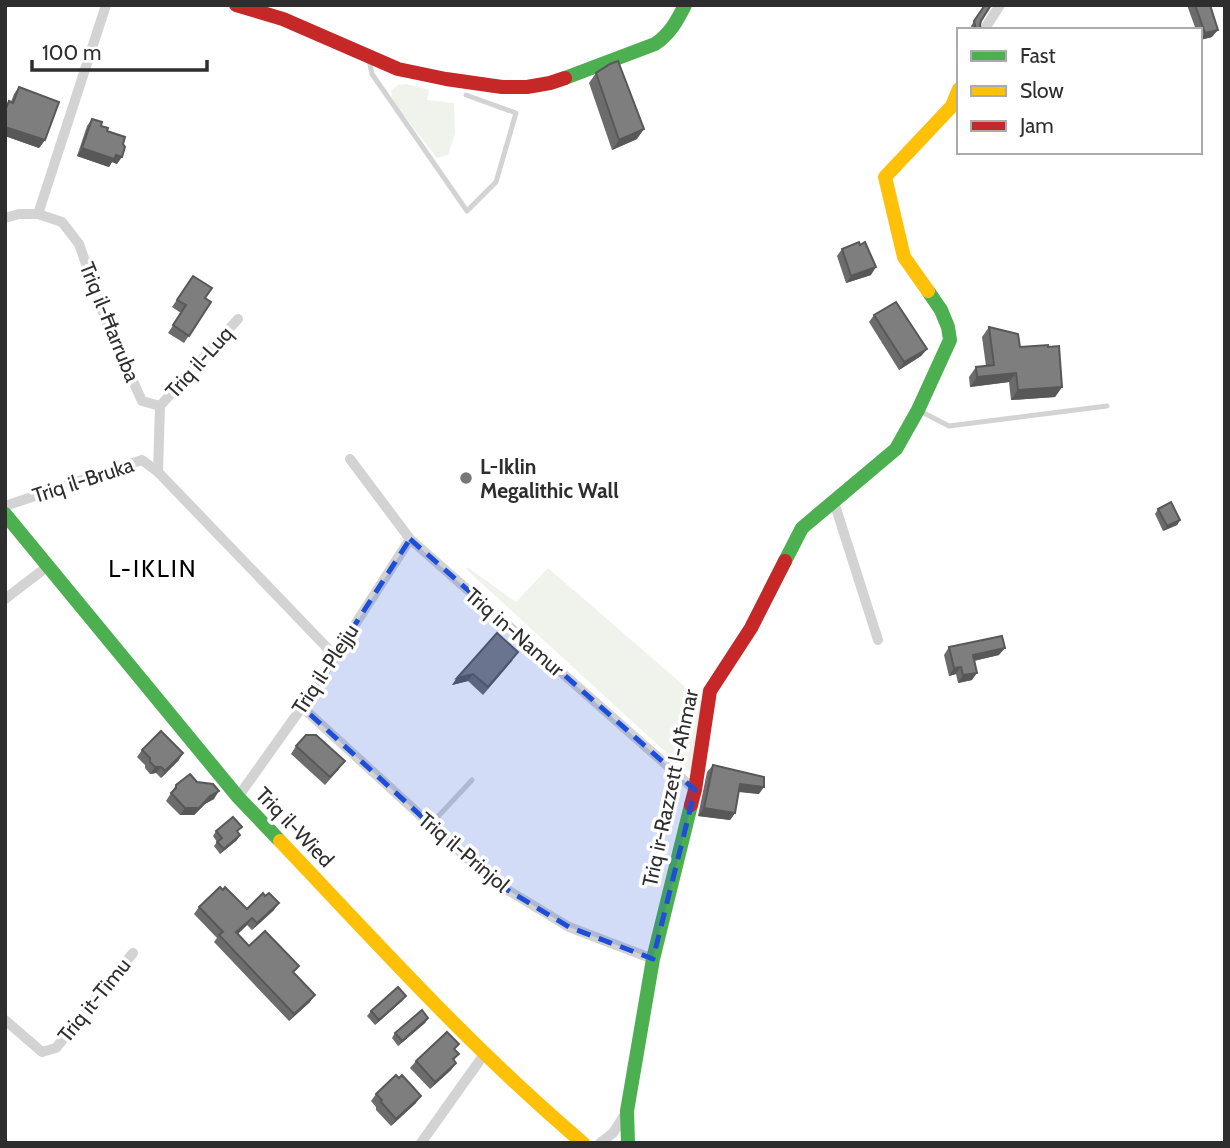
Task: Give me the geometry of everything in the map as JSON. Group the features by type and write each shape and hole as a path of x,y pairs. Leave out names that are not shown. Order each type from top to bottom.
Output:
{"street":[{"path":"5,218 19,214 38,214 106,5"},
{"path":"236,5 284,19 398,69 502,87 550,83 655,44 667,37 685,5"},
{"path":"985,28 1000,5"},
{"name":"Triq ir-Razzett l-Aħmar","path":"628,1143 627,1111 653,959 695,790 710,691 751,628 802,528 896,449 918,410 950,340 941,310 904,257 885,177 952,106 957,94"},
{"name":"Triq il-Ħarruba","path":"38,214 62,222 79,244 106,321 142,401 160,405"},
{"name":"Triq il-Luq","path":"160,405 238,319"},
{"path":"160,405 158,472 334,655"},
{"name":"Triq il-Bruka","path":"5,506 142,460 158,472"},
{"name":"Triq in-Namur","path":"350,460 410,540 695,790"},
{"path":"834,502 878,640"},
{"name":"Triq il-Wied","path":"5,514 238,797 441,1010 583,1143"},
{"name":"Triq il-Plejju","path":"238,797 302,706 410,540"},
{"path":"5,599 48,566"},
{"name":"Triq il-Prinjol","path":"302,706 491,880 569,927 653,959"},
{"name":"Triq it-Timu","path":"5,1020 42,1052 56,1048 133,953"},
{"path":"421,1143 485,1053"},
{"name":"Triq ir-Razzett l-Aħmar","path":"600,1143 613,1133 627,1111"}],"lane":[{"path":"369,56 372,74 467,211 496,182 516,113 466,95"},
{"path":"918,410 950,426 1107,407"},
{"path":"430,825 471,780"}],"highlighted area":[{"path":"410,539 695,790 653,959 569,927 491,880 302,707"}],"shaded area":[{"path":"407,84 429,90 427,100 454,103 455,133 448,155 437,158 393,101 391,91 398,85"},
{"path":"467,567 516,602 548,568 704,703 694,774 683,768 466,569"}],"building":[{"path":"985,5 991,5 981,21 981,28 976,28 974,21"},
{"path":"1195,5 1210,5 1218,30 1205,33"},
{"path":"618,61 644,129 619,140 596,73"},
{"path":"19,87 59,102 45,140 5,127 5,111 9,101 13,103"},
{"path":"92,119 102,122 101,126 108,128 107,131 125,137 122,157 116,155 114,159 82,148"},
{"path":"859,242 860,245 865,242 876,267 851,276 842,249"},
{"path":"193,276 212,288 205,298 211,302 189,336 173,325 186,305 177,300"},
{"path":"896,302 927,349 904,362 874,315"},
{"path":"989,327 1018,334 1020,347 1059,346 1062,387 1018,390 1016,373 977,377 976,367 994,365"},
{"path":"1171,502 1180,520 1167,526 1158,509"},
{"path":"497,633 518,652 488,687 473,674 457,678"},
{"path":"1002,636 1005,648 973,655 977,673 963,675 961,667 954,668 949,647"},
{"path":"161,731 183,753 165,771 161,767 155,767 142,750"},
{"path":"306,735 316,735 345,761 330,777 296,746"},
{"path":"713,765 764,777 764,787 740,784 735,813 704,808"},
{"path":"190,774 197,782 213,784 219,791 199,808 185,808 171,793 176,785"},
{"path":"233,817 242,827 237,831 240,835 224,849 217,842 222,838 216,831"},
{"path":"220,887 223,890 225,887 247,909 263,893 265,896 269,893 279,903 257,923 252,918 236,932 249,946 265,931 299,966 293,972 315,995 294,1014 219,935 223,932 199,907"},
{"path":"398,987 406,996 379,1020 371,1011"},
{"path":"422,1010 428,1018 402,1041 395,1033"},
{"path":"447,1032 459,1044 454,1049 459,1054 453,1059 456,1063 435,1082 416,1061"},
{"path":"396,1075 399,1078 402,1075 421,1096 396,1119 376,1094"}],"traffic: fast":[{"path":"565,78 655,44 673,27 685,5"},
{"path":"785,561 802,528 896,449 918,410 950,340 941,310 928,291"},
{"path":"5,514 238,797 280,841"},
{"path":"628,1143 627,1111 653,959 691,805"}],"traffic: slow":[{"path":"928,291 904,257 885,177 952,106 957,94"},
{"path":"280,841 465,1034 583,1143"}],"traffic: jam":[{"path":"236,5 283,19 398,69 502,87 527,87 565,78"},
{"path":"691,805 710,691 751,628 785,561"}],"place":[{"name":"L-Iklin Megalithic Wall","path":"466,478"}],"district":[{"name":"L-IKLIN","path":"153,568"}]}
